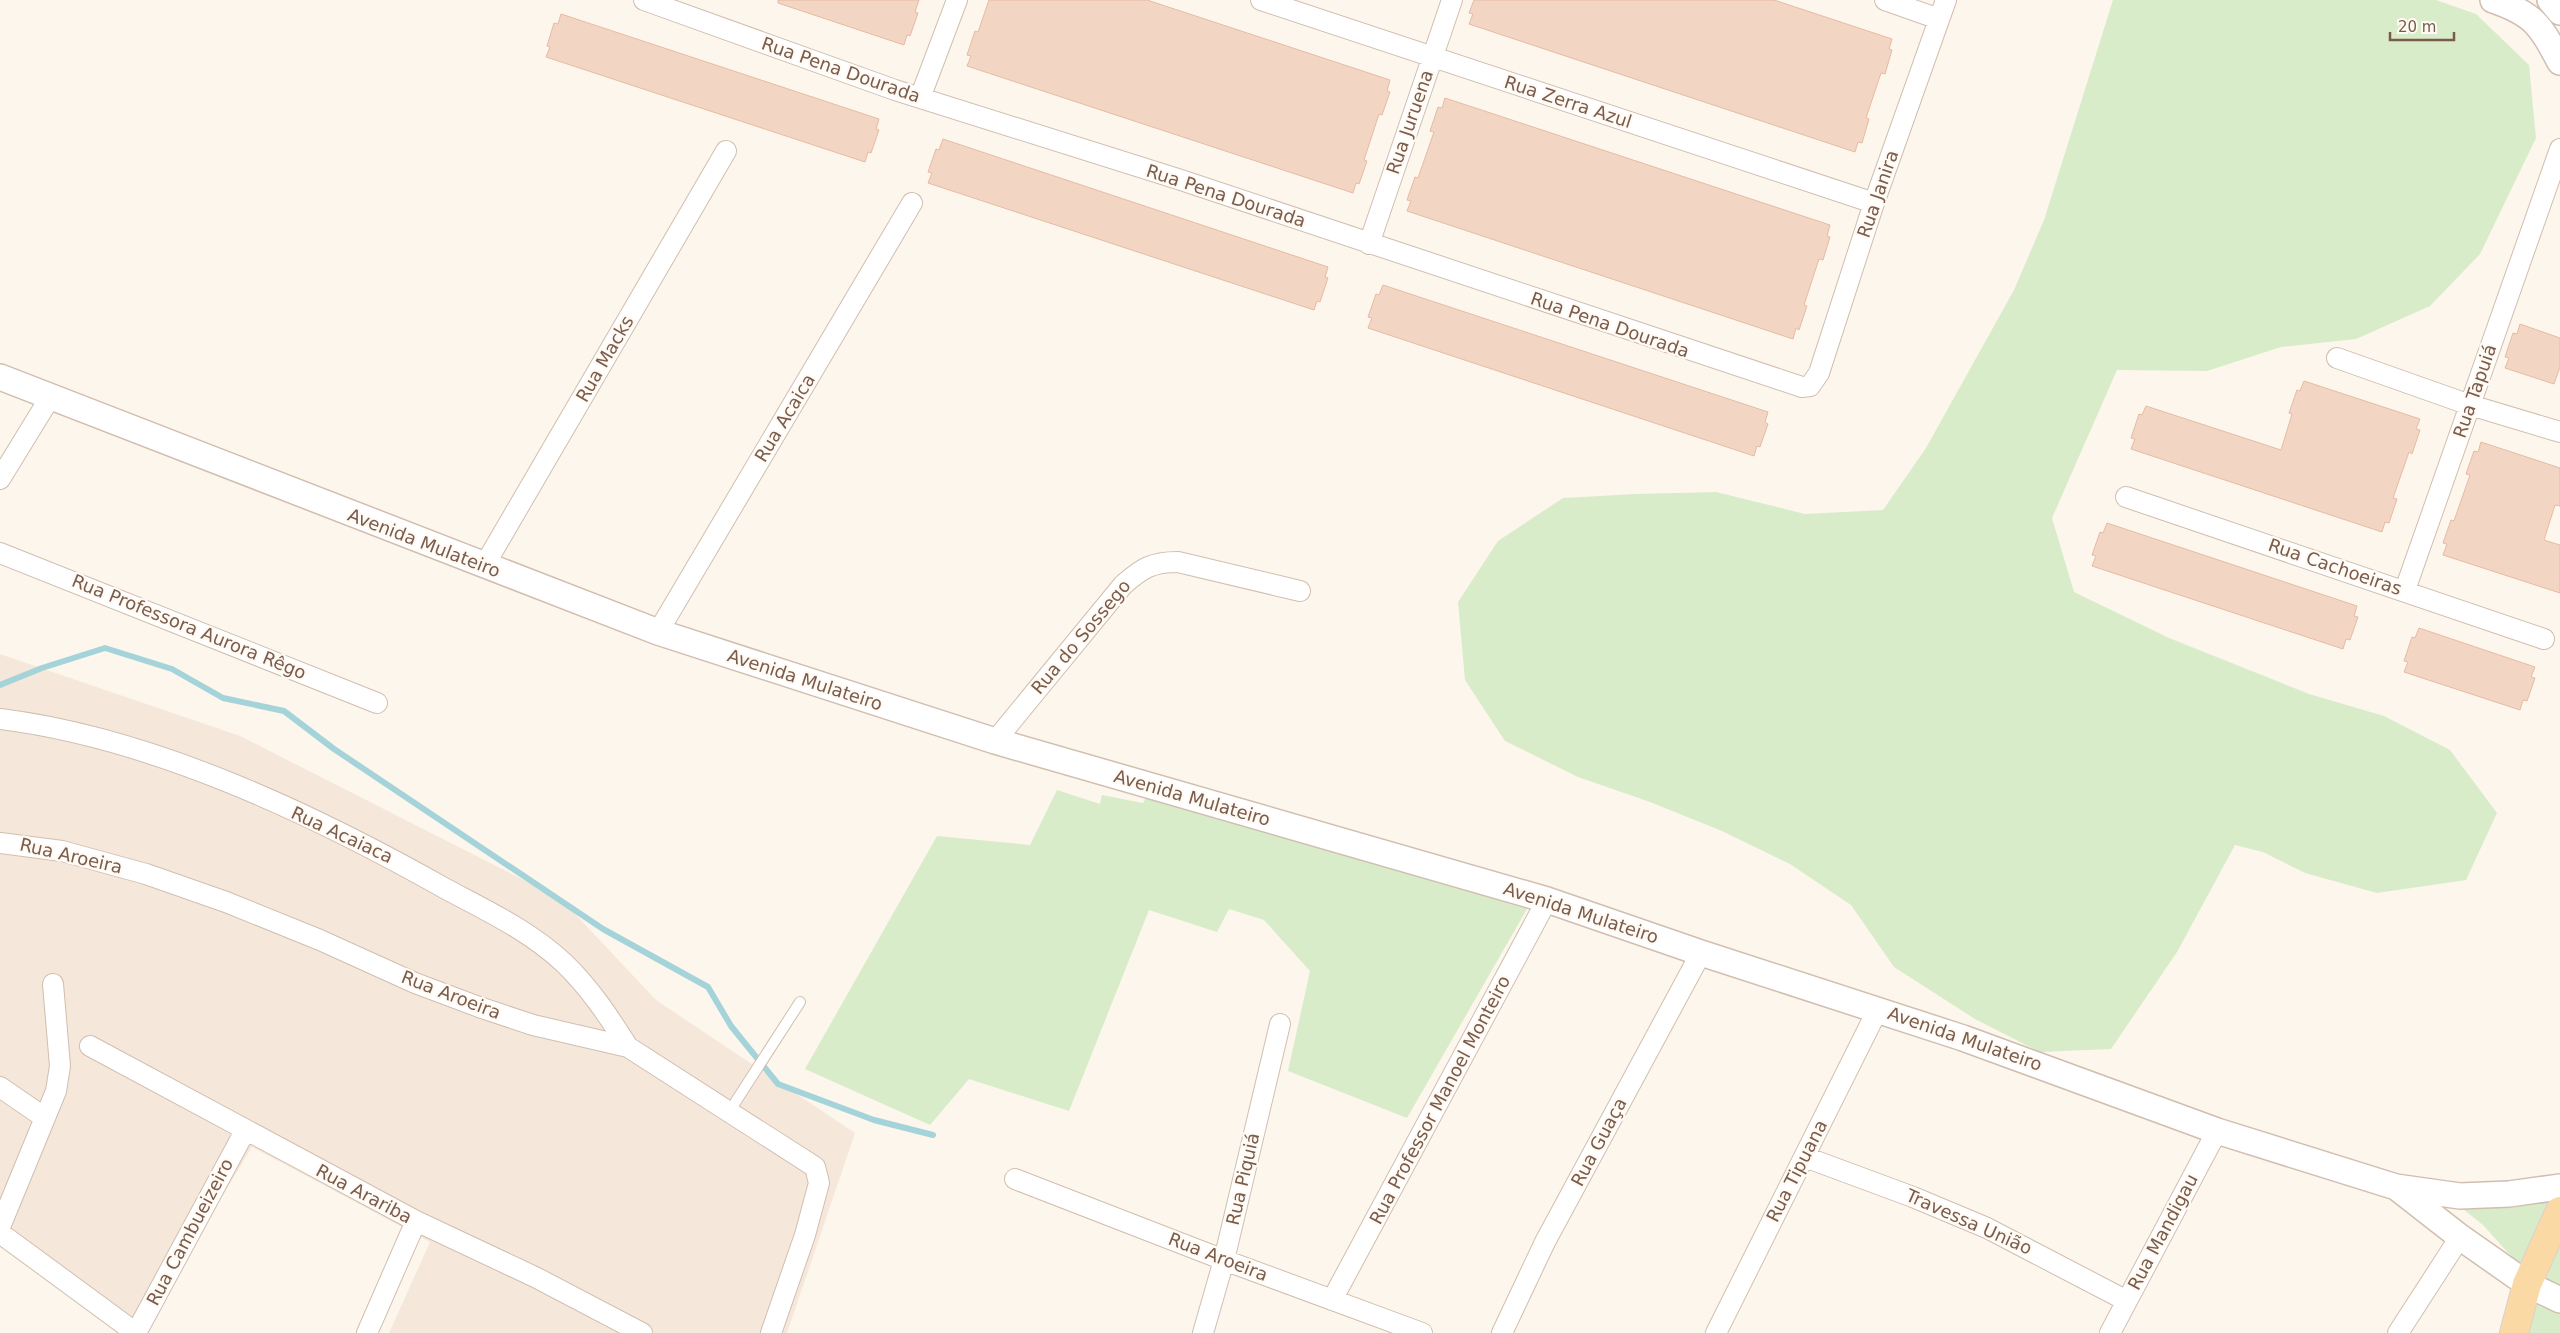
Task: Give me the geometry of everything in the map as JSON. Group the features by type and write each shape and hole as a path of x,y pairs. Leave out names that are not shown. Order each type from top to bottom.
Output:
{"main road":[{"path":"2514,1333 2527,1284 2560,1211"}],"street":[{"name":"Rua Pena Dourada","path":"644,0 920,98 1181,180 1792,386 1810,386"},
{"path":"920,98 957,0"},
{"name":"Rua Zerra Azul","path":"1261,0 1874,203"},
{"name":"Rua Juruena","path":"1369,244 1452,0"},
{"path":"1885,0 1939,19"},
{"name":"Rua Janira","path":"1810,386 1819,373 1874,203 1946,0"},
{"path":"2494,0 2516,8 2530,17 2543,30 2560,62"},
{"path":"2550,0 2560,12"},
{"name":"Rua Tapuiá","path":"2405,590 2470,405 2552,189 2560,149"},
{"name":"Rua Macks","path":"484,566 726,151"},
{"name":"Rua Acaica","path":"658,632 912,204"},
{"path":"2337,358 2470,405 2560,432"},
{"name":"Avenida Mulateiro","path":"0,378 51,396 484,566 658,632 995,741 1547,900 1701,953 1878,1009 2066,1074 2217,1131 2396,1187 2460,1196 2508,1194 2560,1187"},
{"path":"0,479 51,396"},
{"name":"Rua Cachoeiras","path":"2126,497 2405,590 2544,639"},
{"name":"Rua Professora Aurora Rêgo","path":"0,553 377,703"},
{"name":"Rua do Sossego","path":"995,741 1123,585 1139,570 1159,562 1178,562 1300,591"},
{"name":"Rua Acaiaca","path":"0,719 58,729 144,752 248,791 388,856 520,929 564,963 602,1005 628,1048"},
{"name":"Rua Aroeira","path":"0,843 62,851 146,874 226,902 320,940 415,983 479,1007 532,1025 628,1048 729,1112 815,1167 819,1183 805,1235 771,1333"},
{"name":"Rua Professor Manoel Monteiro","path":"1332,1300 1547,900"},
{"name":"Rua Guaça","path":"1502,1333 1545,1242 1701,953"},
{"path":"0,1227 56,1091 60,1066 53,984"},
{"name":"Rua Tipuana","path":"1716,1333 1878,1009"},
{"name":"Rua Piquiá","path":"1203,1333 1224,1260 1280,1024"},
{"name":"Rua Arariba","path":"90,1046 416,1222 535,1277 642,1333"},
{"path":"0,1087 45,1118"},
{"name":"Rua Cambueizeiro","path":"136,1333 244,1130"},
{"name":"Rua Mandigau","path":"2110,1333 2217,1131"},
{"name":"Travessa União","path":"1804,1157 1913,1197 1987,1228 2128,1300"},
{"name":"Rua Aroeira","path":"1016,1179 1224,1260 1422,1333"},
{"name":"Avenida Mulateiro","path":"2396,1187 2460,1237 2527,1284 2560,1300"},
{"path":"367,1333 416,1222"},
{"path":"0,1233 136,1333"},
{"path":"2398,1333 2460,1237"}],"lane":[{"path":"729,1112 800,1002"}],"shaded area":[{"path":"0,654 240,736 561,899 656,1000 855,1133 787,1333 389,1333 430,1242 252,1147 139,1333 0,1228"}],"green space":[{"path":"2113,0 2436,0 2476,14 2529,65 2536,138 2480,254 2430,306 2356,339 2281,347 2207,371 2117,370 2052,518 2074,592 2169,638 2309,694 2384,716 2450,750 2497,813 2466,880 2377,893 2305,873 2263,852 2235,845 2177,952 2111,1049 2040,1052 1975,1019 1894,967 1851,905 1790,864 1722,831 1650,802 1578,777 1505,741 1465,680 1458,602 1498,541 1563,498 1716,492 1805,514 1883,510 1926,448 2014,290 2044,220"},
{"path":"1057,790 1100,804 1102,795 1143,803 1149,792 1527,909 1407,1118 1288,1071 1310,971 1264,920 1229,909 1217,932 1149,910 1069,1111 969,1079 930,1125 805,1069 937,836 1030,845"},
{"path":"2469,1201 2551,1203 2520,1266 2483,1225 2463,1209"},
{"path":"2560,1247 2560,1294 2545,1281"},
{"path":"2537,1296 2560,1310 2560,1333 2522,1333"}],"building":[{"path":"778,0 919,0 915,12 918,13 910,36 907,35 904,45 778,3"},
{"path":"989,0 1147,0 1390,80 1387,91 1390,92 1382,115 1379,114 1364,160 1367,161 1359,184 1356,183 1353,193 967,66 971,56 967,55 975,31 978,32"},
{"path":"1474,0 1774,0 1892,39 1889,49 1892,50 1885,74 1881,73 1866,118 1869,119 1862,143 1858,142 1855,152 1469,24 1473,14 1469,13"},
{"path":"561,14 879,119 876,129 879,130 871,153 868,152 865,162 546,57 550,47 547,46 554,23 558,24"},
{"path":"1445,98 1830,225 1827,236 1830,237 1823,260 1819,259 1804,305 1807,306 1799,330 1796,328 1793,339 1407,211 1411,201 1407,200 1415,177 1418,178 1434,132 1430,131 1438,107 1442,108"},
{"path":"943,139 1328,267 1325,277 1328,278 1320,302 1317,301 1314,310 928,183 932,173 928,172 936,149 939,150"},
{"path":"1383,285 1768,412 1765,422 1768,424 1760,447 1757,446 1754,456 1368,328 1372,318 1368,317 1376,294 1379,295"},
{"path":"2520,324 2560,338 2560,367 2554,384 2505,368 2509,358 2505,357 2513,333 2517,334"},
{"path":"2304,381 2420,419 2416,429 2420,430 2412,454 2409,452 2393,498 2397,499 2389,523 2385,522 2382,532 2131,449 2135,439 2131,438 2139,414 2142,415 2146,406 2281,450 2292,414 2289,413 2297,390 2300,391"},
{"path":"2481,442 2560,468 2560,506 2555,505 2544,540 2560,545 2560,593 2443,555 2447,544 2443,543 2451,520 2454,521 2470,475 2466,474 2474,451 2478,452"},
{"path":"2107,523 2357,606 2354,616 2358,617 2350,640 2346,639 2343,649 2092,566 2096,556 2092,555 2100,532 2103,533"},
{"path":"2419,628 2535,667 2531,677 2535,678 2527,701 2523,700 2520,710 2404,672 2408,662 2404,661 2412,637 2415,638"}],"waterway":[{"path":"0,685 42,668 105,648 172,669 223,698 284,711 334,749 603,929 708,987 731,1026 778,1084 874,1120 933,1135"}]}
